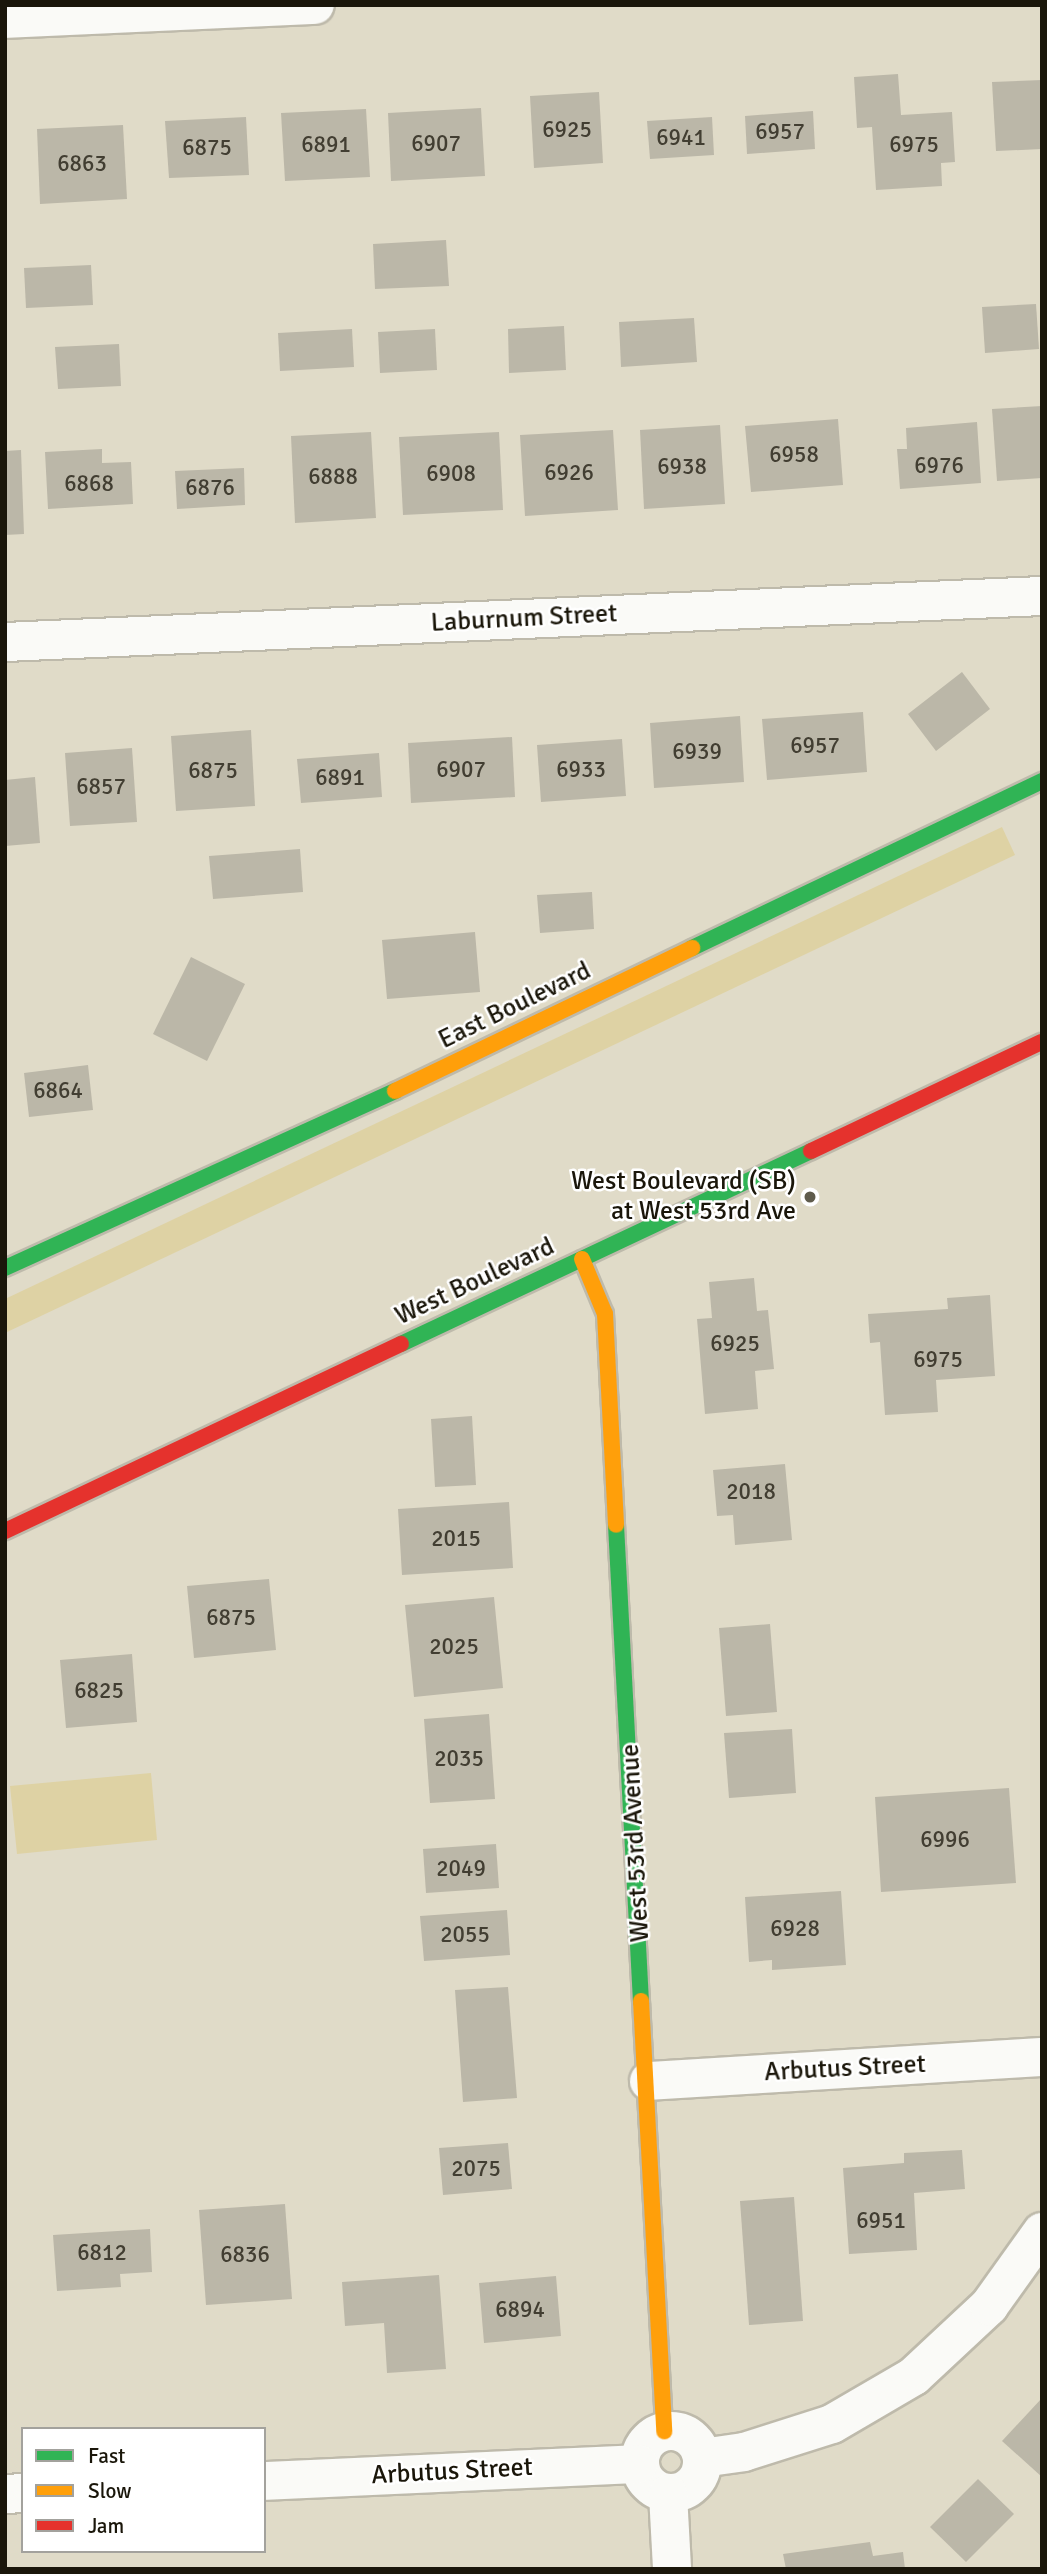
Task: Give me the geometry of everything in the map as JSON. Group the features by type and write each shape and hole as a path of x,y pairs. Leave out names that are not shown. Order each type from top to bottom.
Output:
{"street":[{"path":"5,19 315,5"},
{"name":"Laburnum Street","path":"5,642 1042,596"},
{"name":"East Boulevard","path":"5,1268 306,1133 1042,781"},
{"name":"West Boulevard","path":"5,1531 1042,1042"},
{"name":"West 53rd Avenue","path":"582,1259 605,1314 649,2081 664,2431"},
{"name":"Arbutus Street","path":"649,2081 1042,2057"},
{"path":"702,2458 744,2452 832,2424 914,2376 989,2306 1042,2232"},
{"path":"664,2431 675,2431 693,2440 702,2458 694,2484 668,2494 651,2487 639,2464 649,2439 664,2431"},
{"name":"Arbutus Street","path":"266,2481 639,2464"},
{"path":"668,2494 672,2569"}],"shaded area":[{"path":"1002,827 1015,855 5,1333 5,1299"},
{"path":"151,1773 157,1840 17,1854 10,1786"}],"building":[{"path":"898,74 901,115 952,112 955,162 941,163 942,186 876,190 872,127 857,128 854,77"},
{"path":"1042,80 1042,149 996,151 992,82"},
{"path":"599,92 603,163 534,168 530,96"},
{"path":"481,108 485,176 391,181 388,113"},
{"path":"366,109 370,177 285,181 281,113"},
{"path":"813,111 815,149 747,154 745,116"},
{"path":"246,117 249,175 169,178 165,121"},
{"path":"712,117 714,155 650,159 647,121"},
{"path":"123,125 127,199 40,204 37,129"},
{"path":"446,240 449,286 375,289 373,244"},
{"path":"91,265 93,305 26,308 24,268"},
{"path":"1036,304 1039,349 985,353 982,307"},
{"path":"694,318 697,362 621,367 619,322"},
{"path":"564,326 566,370 509,373 508,329"},
{"path":"352,329 354,367 280,371 278,333"},
{"path":"435,329 437,370 380,373 378,332"},
{"path":"119,344 121,386 58,389 55,347"},
{"path":"1042,406 1042,478 997,481 992,409"},
{"path":"838,419 843,485 751,492 745,426"},
{"path":"977,422 981,483 900,489 897,449 907,449 906,428"},
{"path":"720,425 725,504 644,509 640,430"},
{"path":"613,430 618,510 525,516 520,435"},
{"path":"371,432 376,518 295,523 291,436"},
{"path":"499,432 503,510 403,515 399,437"},
{"path":"102,449 102,463 131,462 133,504 48,509 45,452"},
{"path":"21,450 24,534 5,535 5,451"},
{"path":"244,468 245,505 177,509 175,471"},
{"path":"962,672 990,709 936,751 908,714"},
{"path":"863,712 867,772 767,780 762,719"},
{"path":"740,716 744,782 654,788 650,723"},
{"path":"251,730 255,806 176,811 171,736"},
{"path":"512,737 515,797 411,803 408,743"},
{"path":"622,739 626,796 541,802 537,745"},
{"path":"132,748 137,822 70,826 65,753"},
{"path":"379,753 382,797 301,803 297,759"},
{"path":"35,777 40,843 5,846 5,780"},
{"path":"300,849 303,892 213,899 209,856"},
{"path":"592,892 594,929 540,933 537,895"},
{"path":"475,932 480,992 387,999 382,940"},
{"path":"191,957 245,984 207,1061 153,1034"},
{"path":"88,1065 93,1110 29,1117 24,1073"},
{"path":"754,1278 757,1311 768,1310 774,1369 755,1371 758,1409 705,1414 697,1319 712,1318 709,1282"},
{"path":"990,1295 995,1376 936,1380 938,1412 885,1415 880,1342 870,1343 868,1314 948,1309 947,1298"},
{"path":"472,1416 476,1485 435,1487 431,1419"},
{"path":"785,1464 792,1540 735,1545 733,1515 717,1516 713,1470"},
{"path":"509,1502 513,1568 402,1575 398,1509"},
{"path":"269,1579 276,1650 194,1658 187,1586"},
{"path":"494,1597 503,1688 414,1697 405,1605"},
{"path":"770,1624 777,1712 726,1716 719,1628"},
{"path":"132,1654 137,1722 66,1728 60,1660"},
{"path":"489,1714 495,1799 430,1803 424,1719"},
{"path":"792,1729 796,1793 729,1798 724,1733"},
{"path":"1009,1788 1016,1883 881,1892 875,1797"},
{"path":"496,1844 499,1888 426,1893 423,1849"},
{"path":"841,1891 846,1965 772,1970 772,1960 749,1962 745,1897"},
{"path":"507,1910 510,1955 424,1961 420,1916"},
{"path":"508,1987 517,2098 463,2102 455,1990"},
{"path":"508,2143 512,2189 443,2195 439,2148"},
{"path":"962,2150 965,2189 914,2193 917,2250 849,2254 843,2168 904,2163 904,2153"},
{"path":"794,2197 803,2321 749,2325 740,2201"},
{"path":"285,2204 292,2299 206,2305 199,2210"},
{"path":"150,2229 152,2272 120,2274 121,2287 57,2291 53,2235"},
{"path":"439,2275 446,2369 387,2373 384,2323 345,2326 342,2282"},
{"path":"556,2276 561,2336 484,2343 479,2283"},
{"path":"1042,2398 1042,2477 1002,2441"},
{"path":"978,2479 1014,2514 966,2562 930,2527"},
{"path":"870,2542 873,2556 903,2552 905,2569 786,2569 783,2554"}],"traffic: fast":[{"path":"692,948 1042,781"},
{"path":"5,1268 395,1091"},
{"path":"401,1344 811,1151"},
{"path":"616,1525 641,2001"}],"traffic: slow":[{"path":"395,1091 692,948"},
{"path":"582,1259 605,1314 616,1525"},
{"path":"641,2001 664,2431"}],"traffic: jam":[{"path":"811,1151 1042,1042"},
{"path":"5,1531 401,1344"}],"place":[{"name":"West Boulevard (SB) at West 53rd Ave","path":"810,1197"}]}
